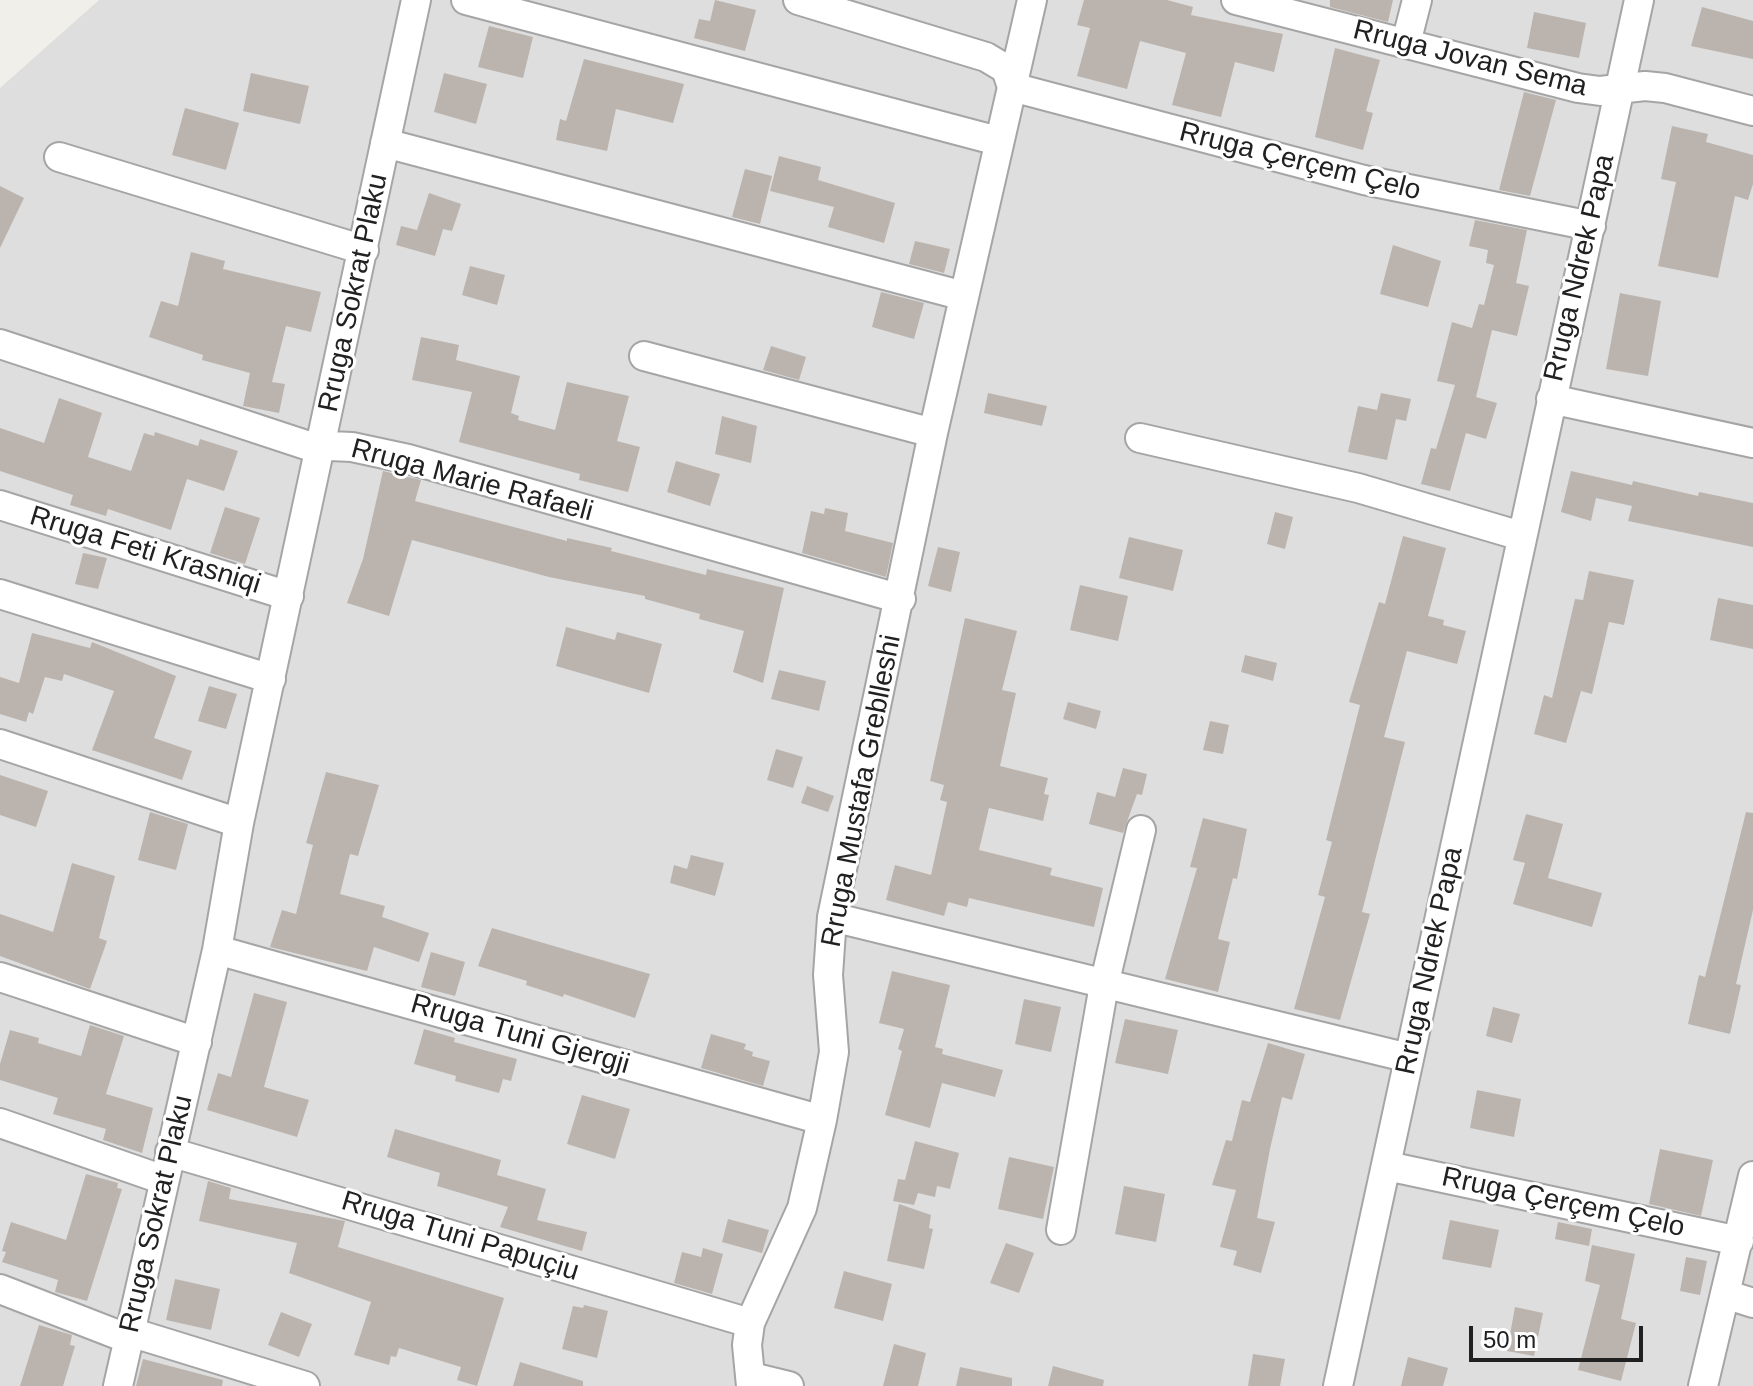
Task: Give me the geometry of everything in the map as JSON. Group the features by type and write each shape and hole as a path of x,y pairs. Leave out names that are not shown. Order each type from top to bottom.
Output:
{"street":[{"name":"Rruga Sokrat Plaku","path":"118,1386 217,950 239,823 416,0"},
{"path":"466,0 998,141"},
{"path":"798,0 986,57 1006,69 1012,87"},
{"name":"Rruga Mustafa Greblleshi","path":"789,1386 752,1382 747,1345 750,1323 794,1228 822,1120 834,1052 828,975 832,917 901,599 933,433 1032,0"},
{"name":"Rruga Jovan Sema","path":"1237,0 1578,88 1665,88 1753,111"},
{"path":"1406,43 1417,0"},
{"name":"Rruga Ndrek Papa","path":"1338,1386 1639,0"},
{"name":"Rruga Çerçem Çelo","path":"1012,87 1364,180 1591,226"},
{"path":"385,143 964,296"},
{"path":"59,157 364,250"},
{"name":"Rruga Marie Rafaeli","path":"0,344 306,445 408,459 901,599"},
{"path":"644,356 933,433"},
{"path":"1551,399 1753,443"},
{"path":"1140,438 1358,488 1521,536"},
{"name":"Rruga Feti Krasniqi","path":"0,505 289,596"},
{"path":"0,594 271,679"},
{"path":"0,744 239,823"},
{"path":"1061,1230 1104,985 1141,830"},
{"path":"832,917 1409,1058"},
{"name":"Rruga Tuni Gjergji","path":"217,950 822,1120"},
{"path":"0,977 197,1042"},
{"path":"0,1123 164,1180"},
{"name":"Rruga Tuni Papuçiu","path":"170,1152 750,1323"},
{"name":"Rruga Çerçem Çelo","path":"1387,1166 1739,1241"},
{"path":"1703,1386 1753,1176"},
{"path":"0,1289 116,1334 305,1386"},
{"path":"1725,1294 1753,1303"}],"shaded area":[{"path":"99,0 1753,0 1753,1386 0,1386 0,88"}],"building":[{"path":"715,0 756,10 745,51 694,38 699,19 710,21"},
{"path":"1084,0 1167,0 1193,7 1191,15 1283,34 1274,72 1235,62 1221,117 1172,105 1186,53 1140,41 1127,89 1077,76 1090,28 1077,25"},
{"path":"1330,0 1393,0 1388,22 1330,7"},
{"path":"1702,7 1753,21 1753,59 1691,46"},
{"path":"1534,12 1586,23 1579,58 1527,48"},
{"path":"489,26 533,37 523,78 478,67"},
{"path":"1335,48 1380,60 1366,111 1373,113 1363,150 1315,137"},
{"path":"584,59 684,84 673,123 616,109 607,151 556,140 560,119 566,121"},
{"path":"251,73 309,86 300,124 243,111"},
{"path":"444,73 487,84 476,124 434,112"},
{"path":"1524,92 1556,100 1530,196 1499,190"},
{"path":"185,108 239,123 226,170 172,155"},
{"path":"1672,126 1708,134 1706,142 1753,155 1753,184 1748,200 1735,196 1718,278 1658,266 1676,182 1661,179"},
{"path":"779,156 821,167 818,180 895,203 884,243 828,227 834,207 770,191"},
{"path":"745,169 772,176 760,224 732,217"},
{"path":"0,186 24,198 0,248"},
{"path":"429,193 461,204 452,231 443,229 435,256 396,245 401,226 417,230"},
{"path":"1475,220 1527,230 1516,283 1529,286 1517,336 1492,330 1476,397 1497,403 1486,439 1466,433 1450,491 1421,484 1431,448 1436,449 1455,385 1437,381 1452,322 1472,328 1479,304 1484,305 1494,265 1486,263 1488,250 1469,246"},
{"path":"915,241 950,249 944,273 909,264"},
{"path":"1393,245 1441,261 1428,307 1380,294"},
{"path":"191,252 225,261 223,269 321,292 311,332 286,326 272,382 285,384 279,413 243,406 250,373 202,360 203,355 149,337 161,301 178,306"},
{"path":"470,266 505,275 497,305 462,295"},
{"path":"881,292 924,303 914,339 872,327"},
{"path":"1620,293 1661,301 1648,376 1606,369"},
{"path":"421,337 459,345 456,360 520,376 511,413 519,416 518,420 555,430 567,382 629,396 617,441 640,447 628,492 579,480 580,474 459,442 472,392 412,380"},
{"path":"771,346 806,357 799,380 763,370"},
{"path":"988,393 1047,406 1042,426 984,413"},
{"path":"1381,393 1411,399 1406,421 1396,419 1387,460 1348,452 1358,406 1377,410"},
{"path":"59,398 102,413 88,457 131,471 144,433 154,436 155,432 198,446 200,439 238,451 224,491 187,479 171,530 108,509 106,516 70,505 73,495 0,471 0,428 44,443"},
{"path":"722,416 757,426 751,463 715,454"},
{"path":"676,461 720,474 710,506 667,492"},
{"path":"383,471 421,480 415,501 567,541 567,538 612,548 611,551 706,575 707,569 784,588 763,683 733,672 744,631 699,619 700,614 645,599 645,596 549,577 412,540 389,616 347,603 363,559"},
{"path":"1571,471 1632,485 1633,481 1698,496 1699,492 1753,503 1753,547 1628,521 1632,506 1596,498 1591,521 1561,512"},
{"path":"225,507 260,518 245,564 210,553"},
{"path":"825,508 848,513 845,531 893,543 886,577 802,553 811,511 824,514"},
{"path":"1275,512 1293,517 1285,549 1267,544"},
{"path":"1403,536 1446,548 1428,616 1444,620 1443,625 1466,631 1457,664 1407,651 1384,737 1405,742 1362,912 1370,914 1340,1020 1294,1009 1325,897 1318,895 1332,842 1326,840 1360,705 1349,702 1379,602 1385,604"},
{"path":"1129,537 1183,550 1173,591 1119,578"},
{"path":"938,547 960,552 951,592 928,586"},
{"path":"83,553 107,558 98,589 75,584"},
{"path":"1589,571 1634,580 1624,625 1609,622 1592,694 1581,691 1566,743 1534,734 1544,695 1552,698 1575,599 1583,600"},
{"path":"1080,585 1128,596 1118,641 1070,630"},
{"path":"1718,598 1753,605 1753,649 1710,640"},
{"path":"965,618 1017,631 1002,690 1016,693 1000,766 1048,778 1044,794 1049,795 1043,821 989,808 979,850 1052,868 1050,875 1103,888 1094,927 969,898 967,907 948,902 944,916 886,900 895,865 931,875 947,802 940,800 944,785 930,781"},
{"path":"566,627 615,640 617,632 662,644 649,693 556,666"},
{"path":"32,633 90,648 92,642 176,676 154,738 192,751 182,780 92,750 114,691 64,674 62,681 45,677 33,714 29,712 26,722 0,714 0,677 19,683"},
{"path":"1245,655 1277,663 1273,681 1241,672"},
{"path":"779,670 826,681 819,711 771,699"},
{"path":"209,686 237,694 226,729 198,721"},
{"path":"1068,702 1101,711 1096,729 1063,719"},
{"path":"1210,721 1229,725 1223,754 1203,750"},
{"path":"776,749 803,757 793,788 767,780"},
{"path":"1123,768 1147,774 1142,795 1137,794 1123,833 1089,824 1097,792 1115,797"},
{"path":"326,772 379,785 358,856 350,854 340,894 385,906 382,917 429,933 419,962 374,947 367,971 270,947 282,910 296,914 313,845 306,843"},
{"path":"0,775 48,791 36,827 0,815"},
{"path":"807,786 834,796 828,812 801,803"},
{"path":"150,812 188,824 176,870 138,860"},
{"path":"1746,812 1753,813 1753,910 1736,984 1741,985 1730,1034 1688,1024 1699,975 1705,977"},
{"path":"1526,814 1563,824 1548,878 1602,893 1592,927 1513,904 1525,863 1513,860"},
{"path":"1203,818 1247,829 1237,879 1233,878 1218,939 1230,942 1218,992 1165,979 1197,868 1190,867"},
{"path":"691,855 724,863 715,896 670,883 674,865 687,869"},
{"path":"72,863 115,876 99,938 107,941 90,989 0,956 0,914 53,932"},
{"path":"492,928 650,974 635,1018 526,985 527,981 478,966"},
{"path":"431,952 465,962 455,996 421,987"},
{"path":"892,971 950,985 935,1047 943,1049 942,1054 1003,1070 995,1097 942,1083 930,1128 885,1115 902,1051 898,1049 904,1029 879,1023"},
{"path":"254,993 287,1002 264,1087 309,1100 297,1137 207,1110 218,1073 231,1077"},
{"path":"1024,999 1061,1007 1051,1052 1015,1044"},
{"path":"1493,1007 1520,1014 1512,1043 1486,1036"},
{"path":"1125,1019 1178,1030 1168,1074 1115,1063"},
{"path":"90,1025 124,1036 106,1094 153,1108 142,1153 103,1140 106,1129 53,1114 58,1098 0,1080 0,1064 10,1030 39,1038 38,1043 81,1056"},
{"path":"424,1029 455,1038 454,1042 517,1059 511,1081 503,1079 499,1093 455,1081 456,1076 414,1064"},
{"path":"711,1034 746,1044 744,1049 753,1052 752,1056 770,1061 763,1086 701,1068"},
{"path":"1268,1043 1305,1054 1292,1100 1282,1097 1270,1149 1257,1218 1275,1222 1261,1273 1233,1265 1237,1251 1220,1247 1236,1190 1212,1185 1226,1140 1232,1141 1242,1100 1250,1102"},
{"path":"1477,1090 1521,1099 1514,1137 1470,1128"},
{"path":"582,1095 630,1109 615,1159 567,1144"},
{"path":"395,1129 501,1160 497,1175 546,1189 537,1220 587,1232 582,1251 500,1227 508,1207 437,1186 440,1173 387,1157"},
{"path":"915,1141 959,1153 950,1189 937,1186 935,1197 918,1193 914,1205 893,1201 898,1179 905,1180"},
{"path":"1660,1149 1713,1160 1701,1216 1649,1204"},
{"path":"1009,1157 1054,1167 1043,1219 998,1209"},
{"path":"86,1174 118,1183 117,1188 122,1189 87,1301 55,1292 58,1280 2,1262 6,1252 2,1251 11,1222 66,1240"},
{"path":"208,1181 231,1188 229,1199 345,1221 338,1247 504,1298 477,1386 457,1380 461,1367 399,1348 396,1357 391,1356 389,1365 354,1355 371,1302 289,1273 297,1243 199,1221"},
{"path":"1124,1186 1165,1194 1156,1242 1115,1234"},
{"path":"899,1204 931,1215 929,1228 933,1229 924,1269 887,1261"},
{"path":"728,1219 769,1230 762,1253 722,1242"},
{"path":"1450,1220 1499,1230 1491,1268 1442,1259"},
{"path":"1558,1222 1592,1229 1589,1246 1555,1239"},
{"path":"1006,1243 1034,1253 1019,1293 990,1283"},
{"path":"1592,1245 1635,1254 1621,1319 1636,1323 1621,1381 1578,1370 1600,1285 1585,1281"},
{"path":"703,1248 723,1254 712,1294 674,1283 682,1252 701,1257"},
{"path":"1686,1257 1707,1261 1700,1295 1680,1291"},
{"path":"844,1271 892,1284 883,1321 834,1308"},
{"path":"175,1279 220,1289 211,1330 166,1320"},
{"path":"584,1305 608,1311 597,1358 562,1349 573,1306 583,1308"},
{"path":"1515,1307 1543,1313 1534,1356 1507,1351"},
{"path":"281,1312 312,1324 299,1357 268,1345"},
{"path":"39,1325 72,1335 70,1345 75,1346 63,1386 20,1386"},
{"path":"894,1344 926,1353 918,1386 883,1386"},
{"path":"1253,1354 1285,1359 1280,1386 1248,1386"},
{"path":"1408,1357 1448,1368 1443,1386 1401,1386"},
{"path":"143,1359 223,1380 222,1386 136,1386"},
{"path":"520,1362 583,1381 583,1386 513,1386"},
{"path":"1053,1366 1104,1380 1103,1386 1048,1386"},
{"path":"960,1367 1012,1378 1012,1386 956,1386"}]}
